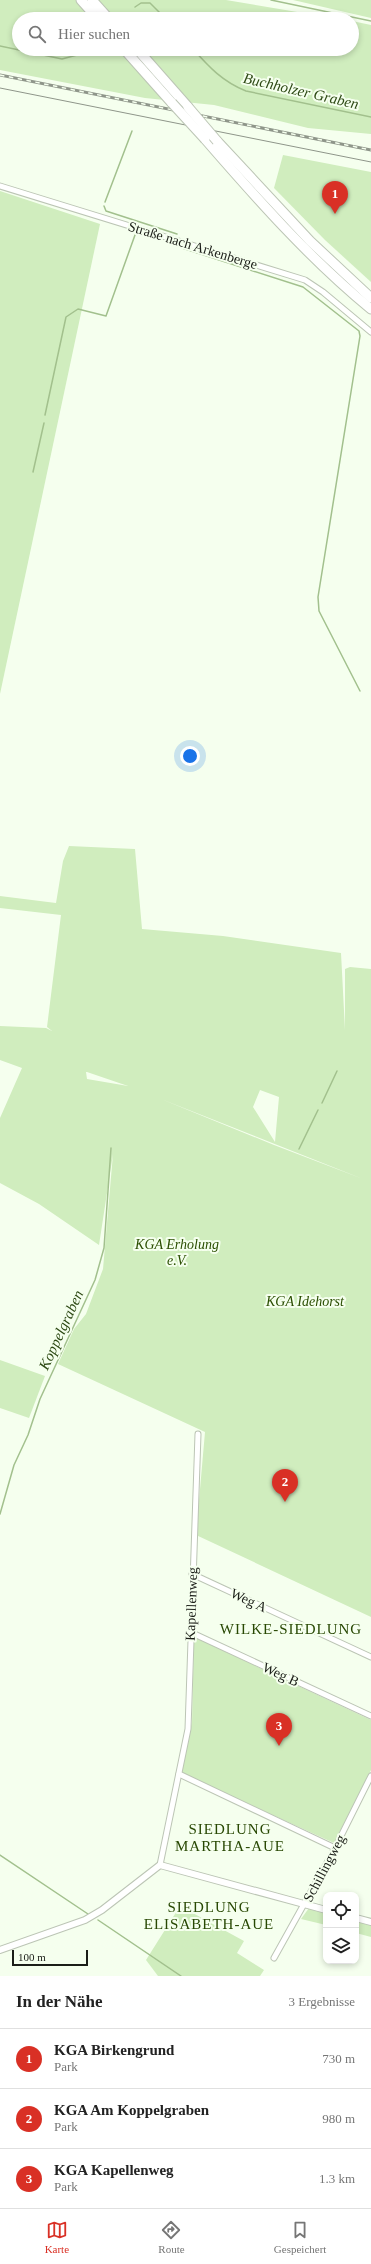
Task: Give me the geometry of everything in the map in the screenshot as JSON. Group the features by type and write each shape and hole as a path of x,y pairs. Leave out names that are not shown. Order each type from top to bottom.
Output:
{"highway":[{"path":"81,0 92,12"},
{"path":"92,0 103,12"},
{"path":"130,56 276,219 343,285 371,310"},
{"path":"142,56 217,141 310,241 371,298"}],"street":[{"name":"Straße nach Arkenberge","path":"0,186 305,280 323,292 371,332"},
{"name":"Kapellenweg","path":"160,1865 188,1729 190,1632 198,1434"},
{"name":"Weg A","path":"192,1574 371,1657"},
{"name":"Weg B","path":"190,1632 371,1716"},
{"path":"179,1774 335,1848"},
{"name":"Schillingweg","path":"274,1958 335,1848 371,1776"},
{"path":"0,1950 85,1920 102,1910 160,1865 323,1909"},
{"path":"359,1919 371,1922"}],"green space":[{"path":"0,0 226,0 297,12 12,12 12,56 359,56 359,22 371,25 371,134 308,128 214,105 145,98 0,70"},
{"path":"293,0 371,0 371,18 359,15 359,12 345,12"},
{"path":"283,155 371,172 371,282 325,240 274,188"},
{"path":"0,191 100,224 0,694"},
{"path":"69,846 135,849 142,929 223,936 341,953 345,1030 345,969 350,967 371,969 371,1617 196,1535 205,1432 58,1364 74,1329 86,1314 103,1269 113,1154 99,1245 39,1204 0,1183 0,1118 22,1068 0,1060 0,1026 46,1028 52,1031 47,1027 61,915 0,908 0,896 56,903 63,861","holes":["87,1072 128,1086 87,1079","260,1090 279,1097 275,1142 253,1107","161,1099 363,1179 274,1145"]},
{"path":"0,1360 45,1376 29,1418 0,1408"},
{"path":"194,1637 371,1720 371,1770 334,1843 181,1773 192,1722"},
{"path":"180,1906 244,1941 237,1953 264,1970 260,1976 158,1976 146,1960"},
{"path":"309,1908 323,1911 323,1924 301,1919"},
{"path":"359,1921 371,1924 371,1937 359,1934"}],"waterway":[{"path":"271,0 328,12"},
{"name":"Buchholzer Graben","path":"135,7 141,3 150,3 159,12"},
{"path":"359,18 371,21"},
{"name":"Buchholzer Graben","path":"0,46 12,49"},
{"name":"Buchholzer Graben","path":"48,56 62,59 73,56"},
{"name":"Buchholzer Graben","path":"200,56 223,79 246,91 371,117"},
{"path":"105,202 132,131"},
{"path":"104,206 106,211 177,234"},
{"path":"45,415 66,317 78,309 106,316 135,235"},
{"path":"182,248 303,287 359,331 360,336 318,597 319,611 360,691"},
{"path":"33,472 44,423"},
{"path":"322,1103 337,1071"},
{"path":"299,1149 318,1110"},
{"name":"Koppelgraben","path":"0,1514 14,1465 28,1435 40,1399 95,1280 104,1248 111,1148"},
{"path":"0,1855 88,1914"},
{"path":"98,1920 181,1976"}],"tram line":[{"path":"0,88 371,162"}],"railway":[{"path":"0,75 371,150"}],"place":[{"name":"KGA Birkengrund","path":"335,214"},
{"name":"KGA Am Koppelgraben","path":"285,1502"},
{"name":"KGA Kapellenweg","path":"279,1746"}],"district":[{"name":"WILKE-SIEDLUNG","path":"291,1629"},
{"name":"SIEDLUNG MARTHA-AUE","path":"230,1838"},
{"name":"SIEDLUNG ELISABETH-AUE","path":"209,1916"}],"park label":[{"name":"KGA Erholung e.V.","path":"177,1252"},
{"name":"KGA Idehorst","path":"305,1301"}]}
